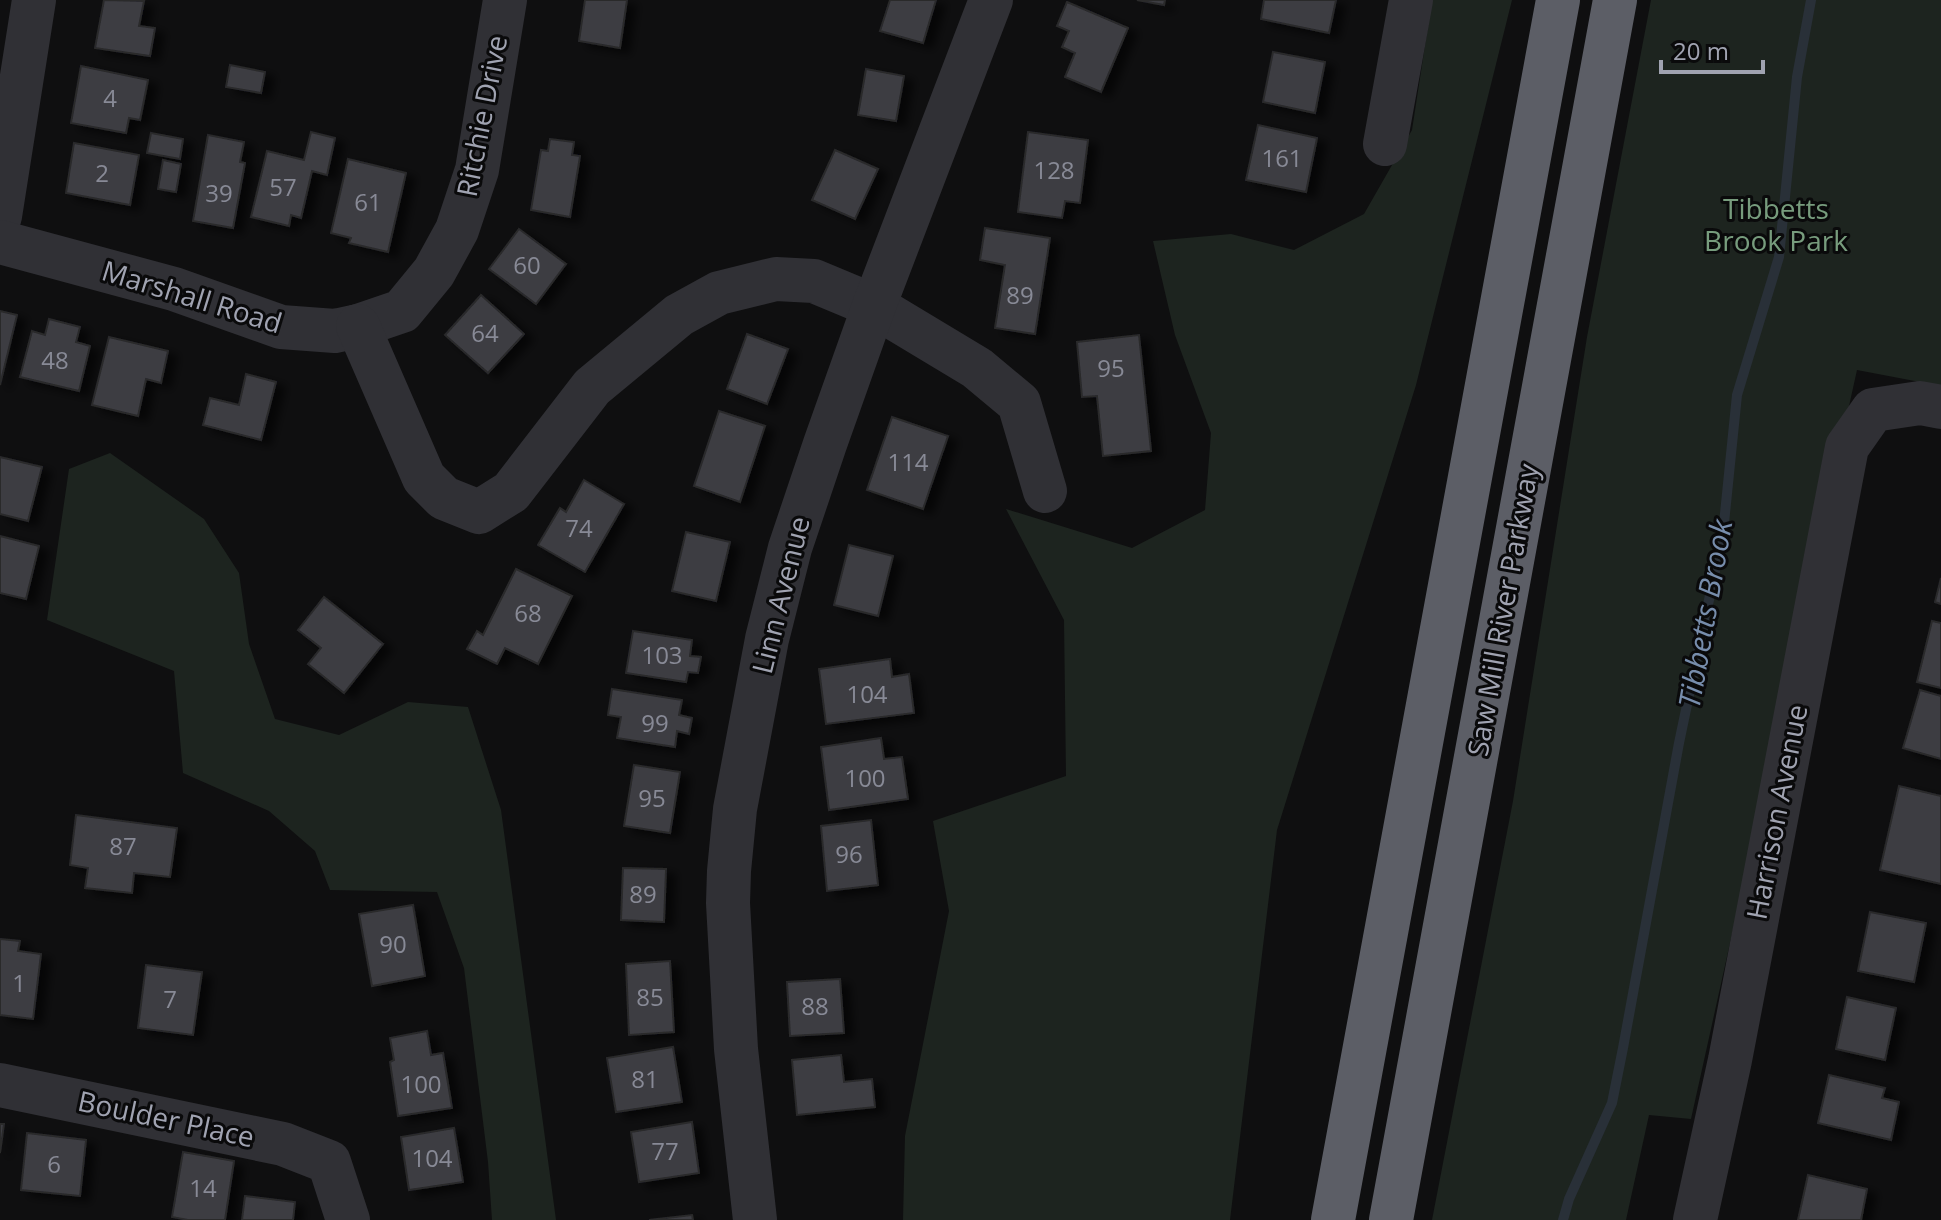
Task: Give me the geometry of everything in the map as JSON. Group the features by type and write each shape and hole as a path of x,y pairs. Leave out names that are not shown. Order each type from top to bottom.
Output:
{"highway":[{"name":"Saw Mill River Parkway","path":"1333,1220 1558,0"},
{"name":"Saw Mill River Parkway","path":"1391,1220 1615,0"}],"street":[{"path":"0,216 34,0"},
{"name":"Ritchie Drive","path":"358,326 402,311 434,272 457,230 477,170 505,0"},
{"name":"Linn Avenue","path":"755,1220 731,993 728,903 735,809 767,639 790,548 874,306 991,0"},
{"path":"1385,144 1411,0"},
{"name":"Marshall Road","path":"0,242 174,289 281,327 335,331 358,326"},
{"path":"358,326 424,478 444,498 479,512 511,492 592,387 679,315 719,293 776,279 814,281 874,306 977,368 1019,403 1045,491"},
{"name":"Harrison Avenue","path":"1695,1220 1733,1045 1847,447 1873,410 1920,403 1941,407"},
{"name":"Boulder Place","path":"0,1085 283,1144 329,1162 348,1220"}],"green space":[{"path":"1432,0 1512,0 1416,385 1277,830 1230,1220 903,1220 905,1136 949,911 933,821 1066,776 1064,620 1006,509 1132,548 1205,510 1211,433 1175,335 1153,241 1231,234 1294,250 1364,214 1412,130"},
{"name":"Tibbetts Brook Park","path":"1651,0 1941,0 1941,386 1857,370 1691,1119 1649,1115 1626,1220 1432,1220 1513,801 1587,337"},
{"path":"110,453 204,519 239,573 249,644 275,719 339,735 408,702 468,707 501,810 556,1220 492,1220 488,1162 464,968 437,892 330,890 315,851 269,811 183,773 174,671 47,620 69,469"}],"building":[{"path":"104,0 144,1 139,26 155,28 150,56 95,48"},
{"path":"585,0 627,0 620,48 579,41"},
{"path":"890,0 936,0 923,43 880,31"},
{"path":"1137,0 1165,0 1164,5"},
{"path":"1264,0 1336,0 1329,33 1261,19"},
{"path":"1067,2 1128,28 1101,92 1065,77 1075,53 1062,47 1069,31 1057,26"},
{"path":"1273,52 1325,62 1315,113 1263,102"},
{"path":"230,65 265,72 261,93 226,87"},
{"path":"81,66 148,80 140,120 129,118 126,133 71,123"},
{"path":"866,69 904,76 896,121 858,115"},
{"path":"1258,125 1317,138 1306,192 1246,180"},
{"path":"311,132 335,138 327,175 312,171 301,218 291,215 289,226 251,217 267,151 304,160"},
{"path":"1028,132 1088,140 1080,203 1065,201 1062,218 1018,212"},
{"path":"151,133 183,139 180,159 147,153"},
{"path":"208,135 244,142 240,162 245,163 233,228 193,221"},
{"path":"550,139 574,142 572,155 580,156 570,217 531,210 541,150 548,151"},
{"path":"74,143 139,155 130,205 66,193"},
{"path":"835,150 878,169 855,219 812,200"},
{"path":"348,159 406,173 388,252 349,243 351,238 331,233"},
{"path":"163,160 181,164 176,192 158,189"},
{"path":"985,228 1050,238 1035,334 995,328 1005,265 980,260"},
{"path":"519,229 566,264 536,304 489,269"},
{"path":"481,295 524,334 488,373 445,335"},
{"path":"0,311 17,315 0,385"},
{"path":"49,319 80,327 76,342 90,346 79,391 20,377 32,331 45,335"},
{"path":"747,334 788,349 767,404 727,389"},
{"path":"1139,335 1151,451 1103,456 1097,396 1082,397 1077,342"},
{"path":"109,337 168,351 161,383 146,379 138,416 92,405"},
{"path":"246,374 276,382 261,440 203,425 210,398 239,405"},
{"path":"719,411 765,426 740,502 694,486"},
{"path":"892,417 948,436 923,509 867,490"},
{"path":"0,457 42,467 28,521 0,514"},
{"path":"584,480 624,504 585,572 538,545 560,508 566,512"},
{"path":"686,532 730,542 716,601 672,591"},
{"path":"0,536 39,546 26,599 0,593"},
{"path":"849,545 893,556 878,616 834,605"},
{"path":"516,569 572,596 538,664 505,648 497,664 467,649 477,631 483,635"},
{"path":"1941,578 1941,604 1935,602"},
{"path":"324,597 383,644 344,693 308,664 321,648 298,630"},
{"path":"1932,621 1941,623 1941,688 1917,682"},
{"path":"633,631 692,640 690,656 701,657 698,673 688,672 686,682 626,673"},
{"path":"890,659 892,677 909,674 914,713 826,724 819,669"},
{"path":"612,689 682,700 679,715 692,718 689,734 677,731 675,747 617,738 621,717 608,715"},
{"path":"1920,690 1941,696 1941,759 1903,748"},
{"path":"881,738 884,759 902,757 908,799 829,810 821,747"},
{"path":"634,765 680,772 670,833 624,826"},
{"path":"1899,786 1941,796 1941,884 1880,870"},
{"path":"76,815 177,828 170,877 134,873 132,893 85,888 88,868 70,865"},
{"path":"871,820 878,885 827,891 821,826"},
{"path":"623,868 666,869 664,922 621,920"},
{"path":"413,905 425,976 372,986 359,914"},
{"path":"1870,912 1926,923 1914,982 1858,971"},
{"path":"0,939 20,941 18,951 41,954 33,1019 0,1015"},
{"path":"670,961 674,1032 629,1035 626,964"},
{"path":"146,965 202,972 193,1035 138,1028"},
{"path":"840,979 844,1033 790,1036 787,982"},
{"path":"1847,997 1896,1008 1885,1060 1836,1049"},
{"path":"427,1031 431,1055 443,1053 452,1108 398,1116 390,1062 394,1060 390,1038"},
{"path":"673,1047 682,1102 616,1112 607,1058"},
{"path":"841,1055 844,1082 872,1079 875,1107 797,1115 792,1060"},
{"path":"1829,1075 1885,1088 1882,1098 1899,1102 1891,1140 1818,1123"},
{"path":"692,1122 699,1173 639,1182 631,1132"},
{"path":"0,1124 4,1124 0,1153"},
{"path":"454,1128 463,1182 409,1190 401,1137"},
{"path":"27,1133 86,1140 80,1196 21,1190"},
{"path":"183,1152 234,1161 225,1220 172,1217"},
{"path":"1808,1175 1867,1189 1861,1220 1798,1220"},
{"path":"245,1196 295,1202 293,1220 242,1220"},
{"path":"692,1215 693,1220 649,1220"}],"waterway":[{"name":"Tibbetts Brook","path":"1563,1220 1569,1199 1612,1103 1679,743 1723,533 1737,395 1779,257 1797,77 1811,0"}]}
